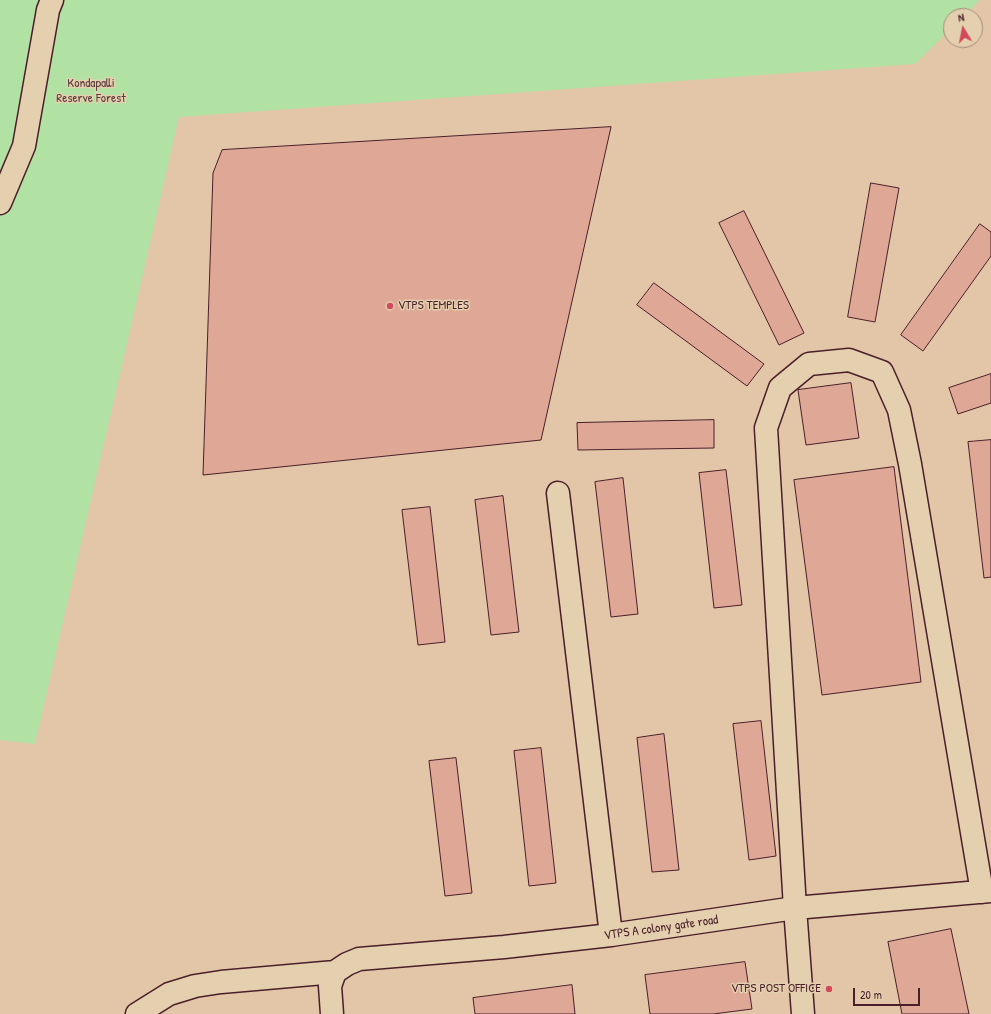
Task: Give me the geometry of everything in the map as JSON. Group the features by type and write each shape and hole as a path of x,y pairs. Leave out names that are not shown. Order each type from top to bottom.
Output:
{"street":[{"path":"0,203 24,146 48,10 52,0"},
{"path":"804,1014 795,908 766,428 780,388 809,364 849,360 882,372 899,410 910,464 986,892"},
{"path":"558,493 611,935"},
{"name":"VTPS A colony gate road","path":"335,972 347,964 359,959 504,947 611,935 795,908 986,892"},
{"path":"137,1014 169,994 195,986 222,982 335,972 330,986 332,1014"}],"green space":[{"name":"Kondapalli Reserve Forest","path":"0,0 980,0 972,8 943,8 943,37 915,64 179,117 35,744 0,740"}],"building":[{"name":"VTPS TEMPLES","path":"611,127 541,440 203,475 213,173 222,150"},
{"path":"871,183 899,188 875,322 848,317"},
{"path":"744,211 804,333 779,345 719,223"},
{"path":"980,224 991,232 991,256 923,351 901,335"},
{"path":"654,283 764,364 747,386 637,305"},
{"path":"991,374 991,403 958,414 949,388"},
{"path":"851,383 859,438 806,445 798,390"},
{"path":"714,420 714,448 578,450 577,423"},
{"path":"991,440 991,577 984,578 968,442"},
{"path":"894,467 921,682 822,695 794,480"},
{"path":"726,470 742,605 714,608 699,473"},
{"path":"623,478 638,614 611,617 595,482"},
{"path":"503,496 519,632 491,635 475,500"},
{"path":"430,507 445,642 418,645 402,510"},
{"path":"761,721 776,856 749,860 733,724"},
{"path":"664,734 679,870 652,872 637,738"},
{"path":"541,748 556,883 529,886 514,751"},
{"path":"456,758 472,893 445,896 429,761"},
{"path":"951,929 969,1014 902,1014 888,942"},
{"path":"745,962 752,1009 713,1014 650,1014 645,975"},
{"path":"572,985 575,1014 475,1014 473,998"}],"place":[{"name":"VTPS TEMPLES","path":"390,306"},
{"name":"VTPS POST OFFICE","path":"829,989"}]}
